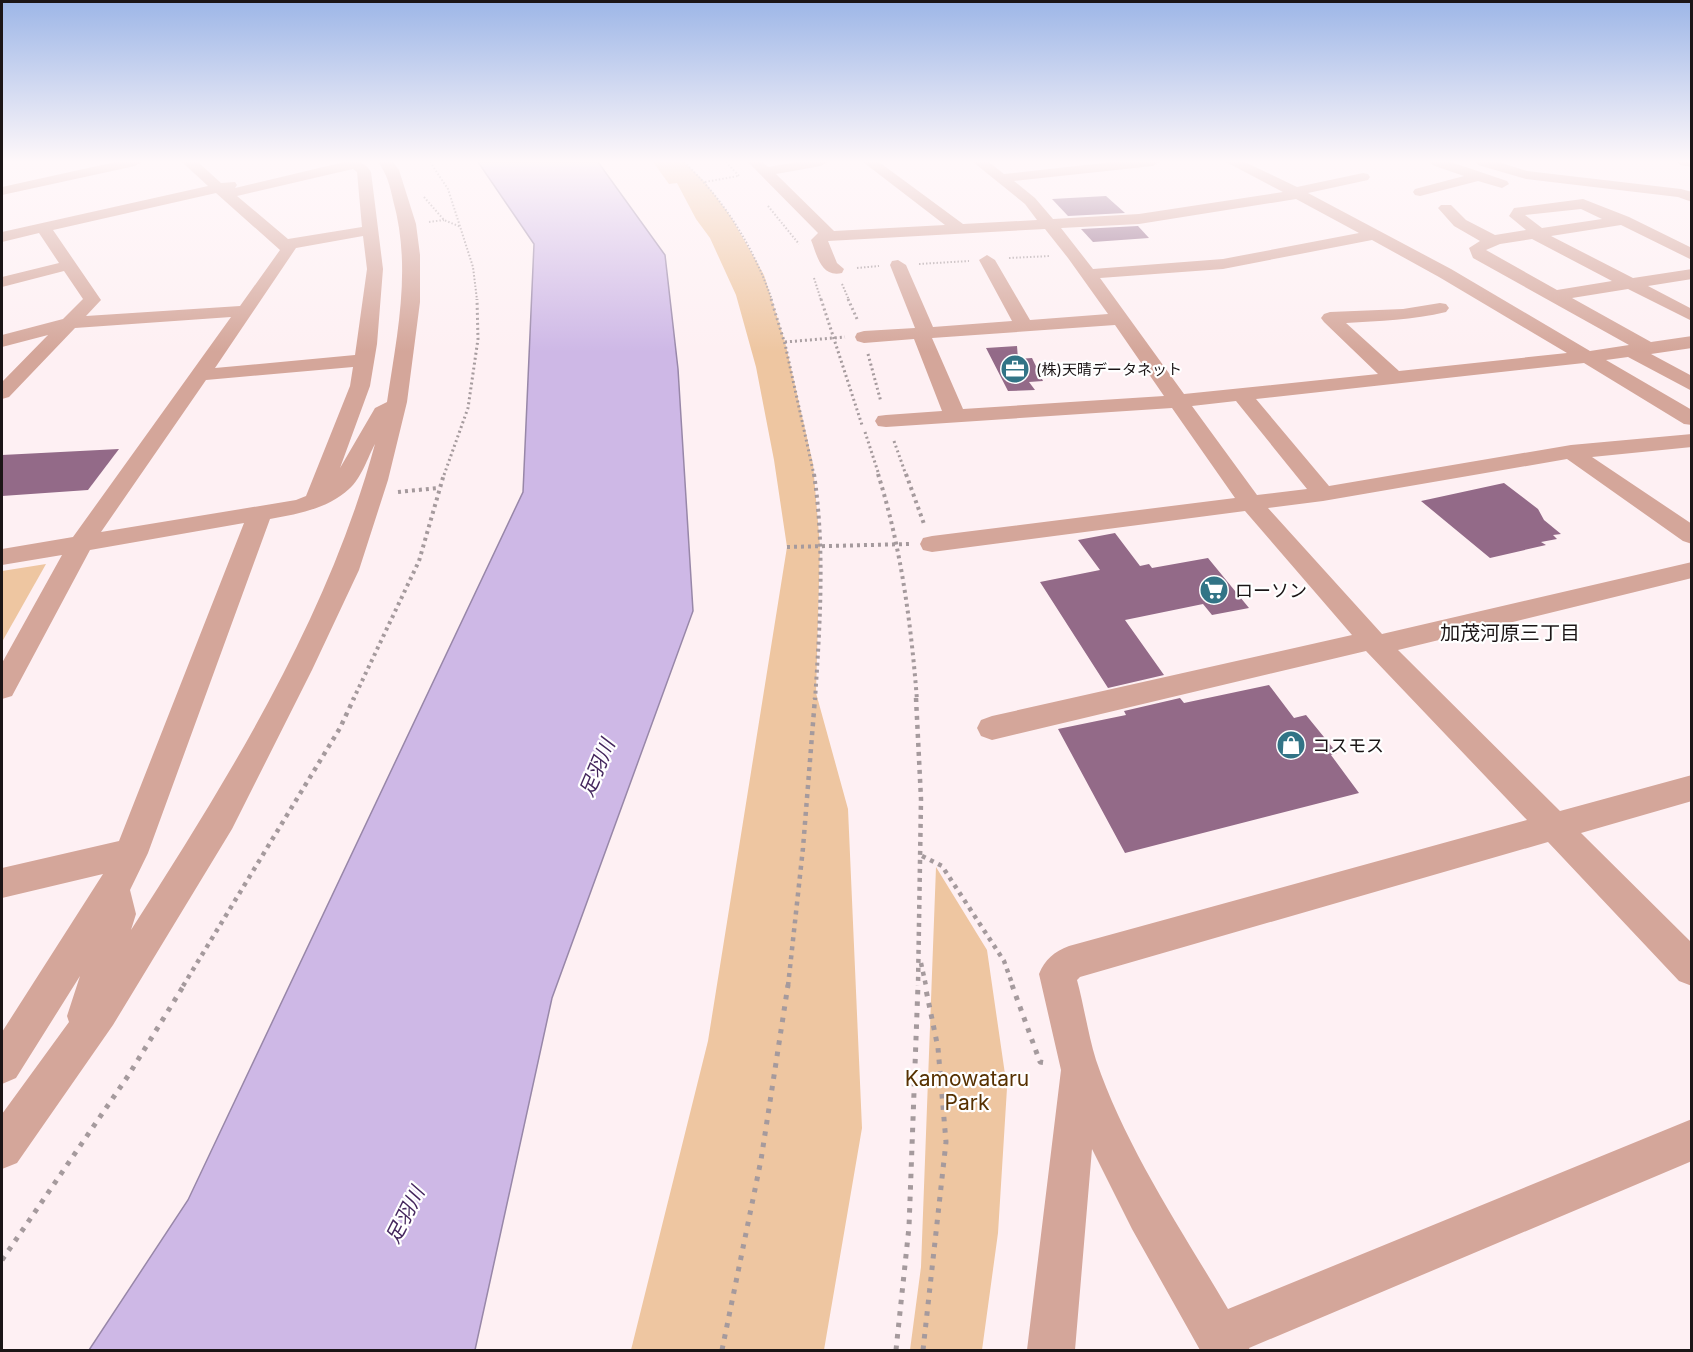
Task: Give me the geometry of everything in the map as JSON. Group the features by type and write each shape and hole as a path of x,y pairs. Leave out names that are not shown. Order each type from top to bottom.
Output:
{"street":[{"path":"2,237 56,225"},
{"path":"2,688 81,543 289,249 261,225"},
{"path":"316,500 360,387 375,269 371,225"},
{"path":"2,1148 100,1012 220,819 298,670 346,570 377,480 397,402 411,302 412,255 408,225"},
{"path":"819,225 830,236"},
{"path":"955,225 960,229"},
{"path":"836,269 830,266 819,240 821,237 1048,225"},
{"path":"1050,225 1074,254 1252,504 1374,643 1692,969"},
{"path":"1356,225 1497,303 1692,419"},
{"path":"1464,225 1493,241"},
{"path":"1528,225 1537,233 1629,284 1692,316"},
{"path":"1592,225 1493,241 1477,248 1479,254 1551,294 1640,349 1692,385"},
{"path":"1629,225 1692,255"},
{"path":"2,393 92,300 44,228"},
{"path":"284,245 372,230"},
{"path":"1088,274 1223,264 1374,235"},
{"path":"987,260 1024,326"},
{"path":"898,265 954,416"},
{"path":"2,282 69,266"},
{"path":"1497,303 1692,274"},
{"path":"1394,378 1330,318 1403,314 1440,308"},
{"path":"2,341 70,323 245,311"},
{"path":"864,337 1120,319"},
{"path":"886,421 1179,401 1588,357 1692,342"},
{"path":"199,375 364,360"},
{"path":"1241,394 1323,495"},
{"path":"2,557 301,506 316,500 342,484 382,412 397,402"},
{"path":"932,544 1323,495 1571,452 1692,440"},
{"path":"1571,452 1692,536"},
{"path":"2,1064 113,890 131,853 260,513"},
{"path":"992,728 1692,570"},
{"path":"1692,788 1069,963 1057,974 1080,1069 1105,1133 1222,1344 1692,1140"},
{"path":"2,883 131,853"},
{"path":"77,1044 118,914 113,890"},
{"path":"1051,1350 1080,1069"}],"path":[{"path":"455,225 462,228"},
{"path":"722,1350 772,1096 802,869 816,693 821,588 813,464 785,342 765,275 736,225"},
{"path":"783,225 797,241 802,252"},
{"path":"836,269 1074,254"},
{"path":"813,273 882,478 898,544 916,684 922,856 914,1141 903,1307 896,1350"},
{"path":"785,342 833,338"},
{"path":"886,421 932,544"},
{"path":"414,491 438,488"},
{"path":"787,547 898,544"},
{"path":"922,856 942,866 1004,961 1040,1062 1080,1069"},
{"path":"919,956 938,1048 946,1142 923,1350"}],"green space":[{"path":"700,225 736,225 764,275 785,342 813,464 820,546 816,693 848,809 862,1128 824,1350 631,1350 708,1041 787,547 774,460 756,367 736,295 710,238"},
{"path":"46,564 2,642 2,571"},
{"name":"Kamowataru Park","path":"936,867 987,950 1007,1088 998,1233 982,1350 910,1350 921,1267"}],"water":[{"name":"足羽川","path":"521,225 643,225 665,255 678,369 693,611 552,998 475,1350 89,1350 188,1200 523,492 534,244"}],"building":[{"path":"1138,226 1149,238 1093,242 1081,229"},
{"path":"1017,346 1018,359 1032,358 1043,381 1029,382 1035,390 1008,391 986,348"},
{"path":"119,449 88,490 2,496 2,455"},
{"path":"1504,483 1538,509 1544,520 1561,534 1553,535 1557,539 1541,542 1546,545 1490,558 1421,501"},
{"path":"1115,533 1140,566 1149,564 1152,568 1208,558 1249,608 1212,615 1203,604 1125,620 1164,675 1108,688 1040,582 1100,570 1078,540"},
{"path":"1269,685 1294,718 1306,715 1337,753 1331,755 1359,793 1125,853 1058,729 1126,715 1124,711 1180,698 1184,703"}],"place":[{"name":"(株)天晴データネット","path":"1015,369"},
{"name":"ローソン","path":"1214,590"},
{"name":"コスモス","path":"1291,745"}],"district":[{"name":"加茂河原三丁目","path":"1510,633"}]}
